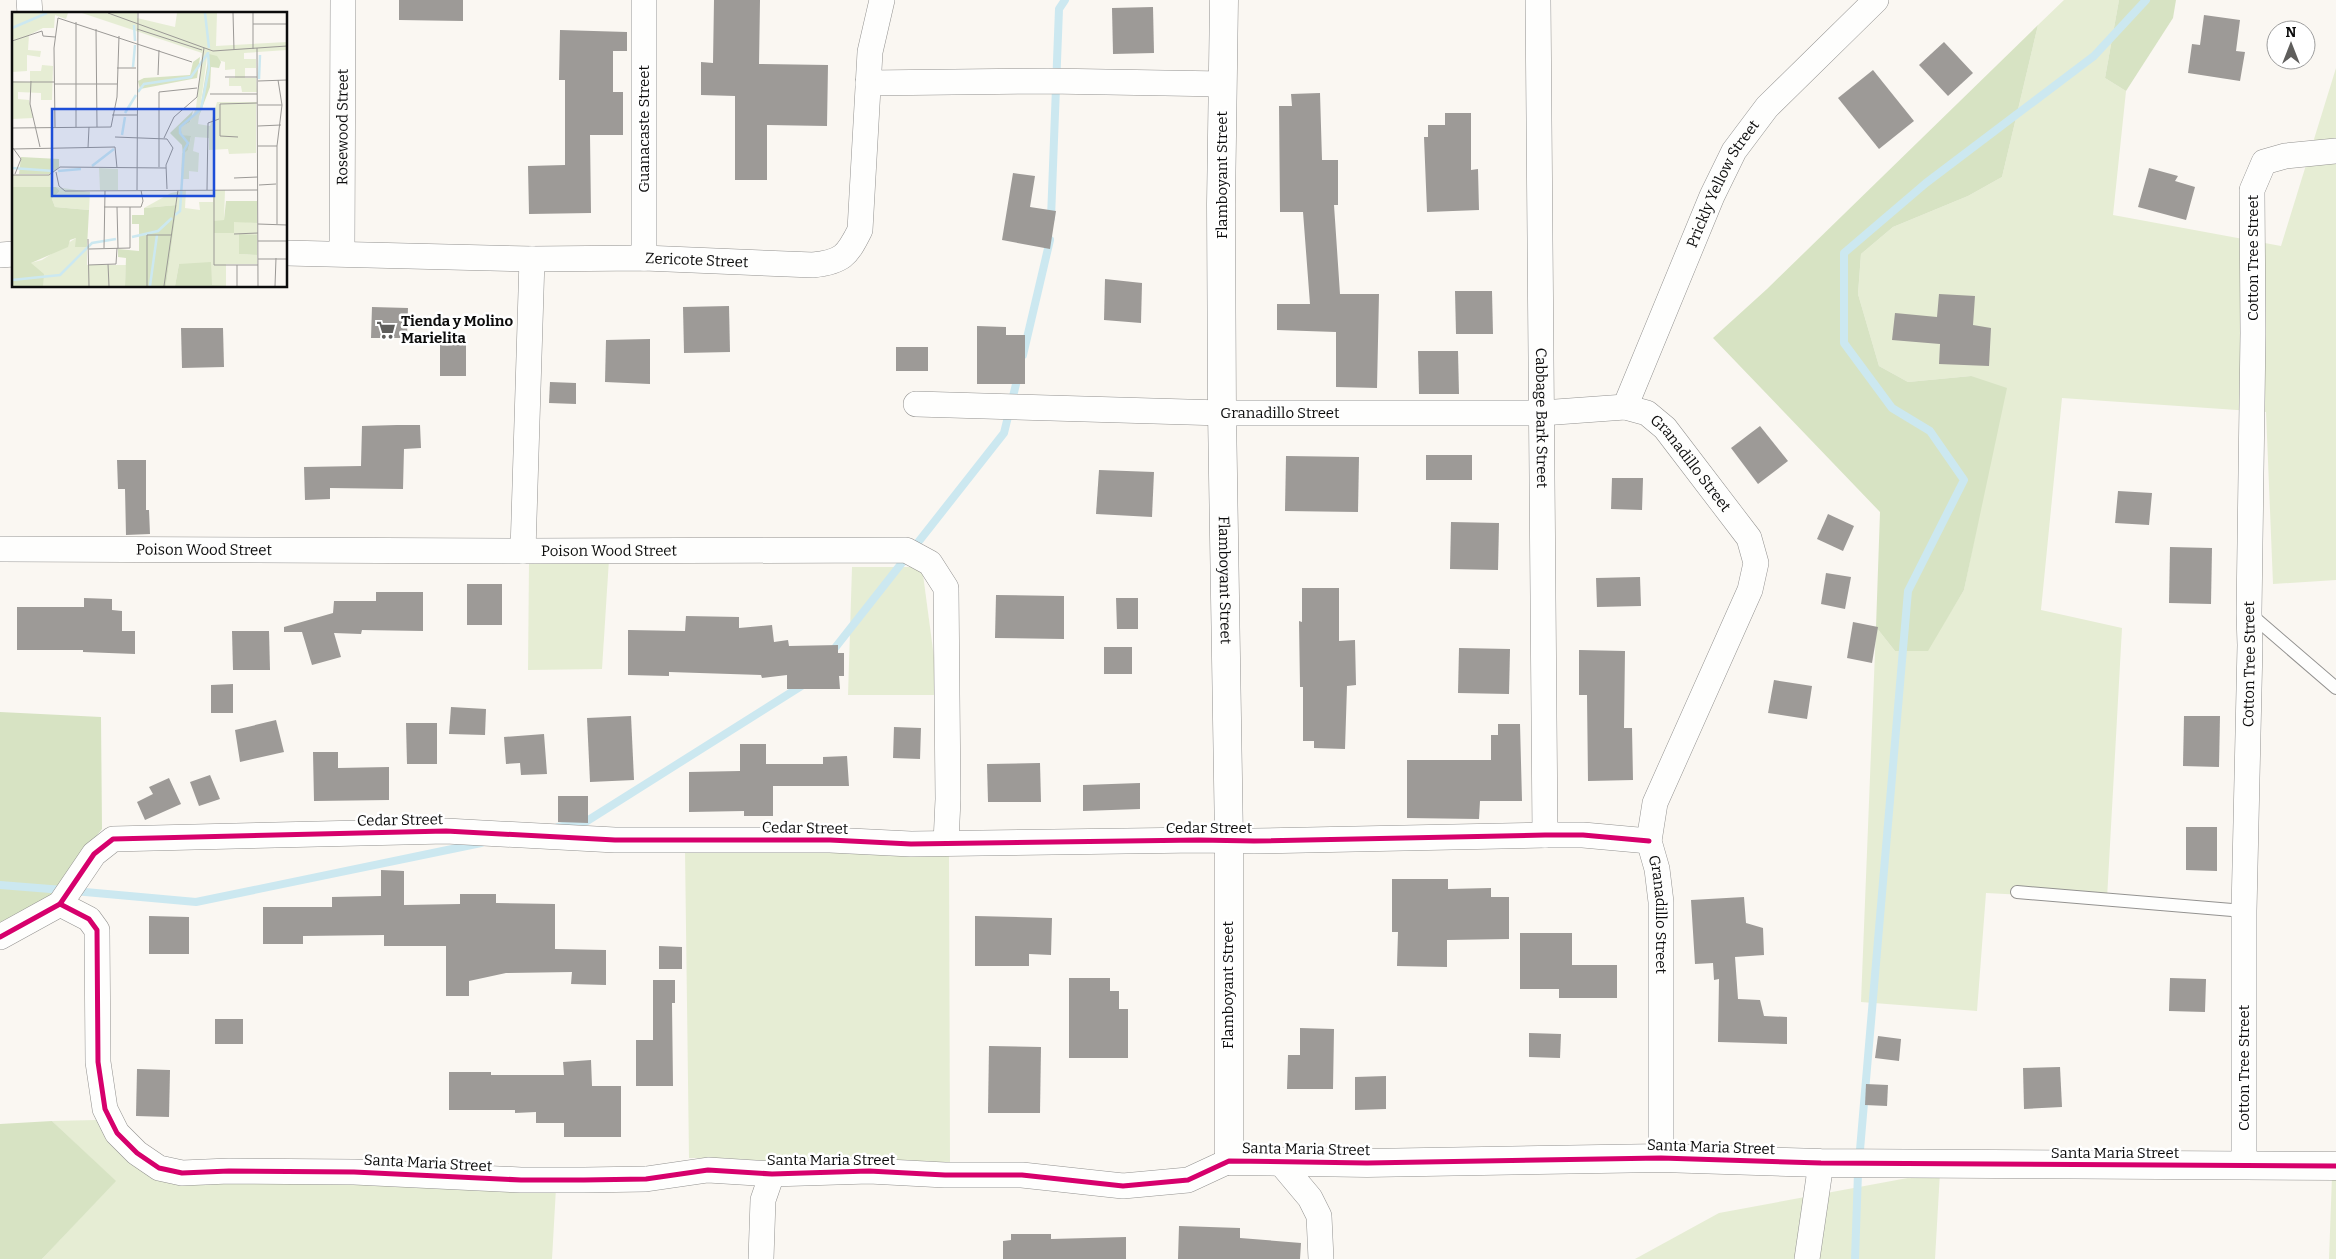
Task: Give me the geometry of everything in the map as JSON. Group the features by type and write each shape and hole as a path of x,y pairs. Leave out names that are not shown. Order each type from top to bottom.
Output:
{"street":[{"name":"Rosewood Street","path":"342,254 343,0"},
{"name":"Guanacaste Street","path":"644,0 644,258"},
{"name":"Zericote Street","path":"288,253 532,259 644,258 812,265 833,263 849,251 860,230 870,52 882,0"},
{"name":"Flamboyant Street","path":"1224,0 1222,413 1229,840 1229,1161"},
{"name":"Cabbage Bark Street","path":"1538,0 1545,835"},
{"name":"Prickly Yellow Street","path":"1625,407 1712,196 1734,151 1767,107 1876,0"},
{"path":"868,83 1048,81 1223,84"},
{"name":"Cotton Tree Street","path":"2244,1166 2244,911 2250,645 2253,333 2252,190 2264,162 2285,156 2336,151"},
{"path":"523,552 532,259"},
{"name":"Granadillo Street","path":"916,404 1222,413 1542,413 1625,407 1647,413 1665,428 1749,538 1756,563 1750,590 1655,803 1649,842 1657,869 1660,902 1661,1158"},
{"name":"Poison Wood Street","path":"0,549 523,552 906,550 930,563 946,588 948,799 946,843"},
{"name":"Cedar Street","path":"0,937 60,904 94,854 113,839 446,831 614,840 830,840 911,844 1545,835 1583,835 1649,842"},
{"name":"Santa Maria Street","path":"60,904 88,919 97,930 98,1062 105,1109 117,1133 137,1153 159,1168 182,1173 229,1171 354,1172 521,1180 575,1180 646,1179 708,1170 772,1174 869,1171 945,1175 1022,1175 1123,1186 1188,1180 1229,1161 1367,1163 1661,1158 1821,1163 2336,1166"},
{"path":"1279,1161 1310,1198 1319,1216 1321,1259"},
{"path":"1807,1259 1821,1163"},
{"path":"761,1259 763,1200 772,1174"}],"lane":[{"path":"2249,613 2336,688"},
{"path":"2017,892 2244,911"}],"green space":[{"path":"2064,0 2119,0 2105,78 2126,91 2113,215 2281,246 2336,68 2336,580 2273,584 2266,412 2062,398 2041,610 2122,628 2107,899 1986,893 1977,1011 1861,1002 1876,627 1895,651 1927,651 1964,590 1982,501 1971,376 1908,382 1879,366 1858,294 1861,254 1893,227 1968,196 2002,177 2038,25"},
{"path":"2119,0 2176,0 2173,18 2126,91 2105,78"},
{"path":"2038,25 2002,177 1968,196 1893,227 1861,254 1858,294 1879,366 1908,382 1971,376 2007,388 1964,590 1928,651 1895,651 1876,627 1880,512 1713,338 1767,289"},
{"path":"609,559 602,669 528,670 529,562"},
{"path":"852,567 922,567 939,695 848,695"},
{"path":"0,712 101,717 102,829 82,854 61,891 0,930"},
{"path":"787,848 949,856 950,1163 849,1157 767,1161 689,1158 685,850"},
{"path":"97,1120 130,1158 556,1188 552,1259 42,1259 115,1181 52,1121"},
{"path":"52,1121 116,1181 42,1259 0,1259 0,1124"},
{"path":"1940,1172 1935,1259 1635,1259 1719,1213"},
{"path":"2332,1176 2336,1176 2336,1259 2329,1259"}],"building":[{"path":"399,0 463,0 463,21 399,20"},
{"path":"714,0 760,0 759,64 828,65 827,126 767,125 767,180 735,180 735,96 701,95 701,62 713,63"},
{"path":"1153,7 1154,53 1113,54 1112,8"},
{"path":"2204,15 2240,20 2236,51 2245,52 2240,81 2188,73 2192,44 2200,45"},
{"path":"560,30 627,32 627,51 613,51 613,92 623,92 623,135 590,135 591,213 529,214 528,166 565,165 565,80 559,80"},
{"path":"1944,42 1973,73 1948,96 1919,65"},
{"path":"1873,70 1914,121 1879,149 1838,98"},
{"path":"1320,93 1322,160 1338,160 1338,205 1334,205 1340,294 1379,294 1377,388 1336,387 1336,332 1277,330 1277,304 1310,304 1303,212 1280,212 1279,106 1292,106 1291,94"},
{"path":"1445,113 1471,113 1471,170 1478,169 1479,210 1427,212 1424,137 1428,137 1428,125 1445,125"},
{"path":"2149,168 2178,176 2175,181 2195,187 2186,220 2138,207"},
{"path":"1013,173 1035,176 1030,207 1056,211 1050,249 1002,240"},
{"path":"1105,279 1142,283 1141,323 1104,320"},
{"path":"1455,291 1492,291 1493,334 1456,334"},
{"path":"1939,294 1975,296 1973,325 1991,328 1989,366 1939,364 1940,344 1892,340 1895,313 1937,317"},
{"path":"729,306 730,352 684,353 683,307"},
{"path":"372,307 408,308 407,338 371,338"},
{"path":"977,326 1006,327 1006,335 1025,335 1025,384 977,384"},
{"path":"181,328 223,328 224,367 182,368"},
{"path":"440,337 466,337 466,376 440,376"},
{"path":"650,339 650,384 605,382 606,340"},
{"path":"896,347 928,347 928,371 896,371"},
{"path":"1418,351 1458,351 1459,394 1419,394"},
{"path":"550,382 576,383 576,404 549,403"},
{"path":"420,425 421,448 404,449 403,489 330,488 330,499 305,500 304,467 361,466 362,426"},
{"path":"1760,426 1788,461 1758,484 1731,448"},
{"path":"1426,455 1472,455 1472,480 1426,480"},
{"path":"1286,456 1359,457 1358,512 1285,511"},
{"path":"117,460 146,460 146,510 149,510 150,534 126,535 125,489 118,489"},
{"path":"1099,470 1154,472 1152,517 1096,514"},
{"path":"1612,478 1643,478 1642,510 1611,509"},
{"path":"2118,491 2152,493 2149,525 2115,523"},
{"path":"1828,514 1854,526 1843,551 1817,539"},
{"path":"1451,522 1499,523 1498,570 1450,569"},
{"path":"2170,547 2212,548 2211,604 2169,603"},
{"path":"1826,573 1851,577 1845,609 1821,604"},
{"path":"1640,577 1641,606 1597,607 1596,578"},
{"path":"467,584 502,584 502,625 467,625"},
{"path":"1302,588 1339,588 1339,641 1355,640 1356,685 1347,686 1345,749 1314,748 1314,741 1303,741 1303,687 1300,687 1299,621 1302,622"},
{"path":"376,592 423,592 423,631 362,630 361,634 334,633 341,657 312,665 302,632 284,632 284,627 333,613 334,601 376,601"},
{"path":"996,595 1064,596 1064,639 995,638"},
{"path":"84,598 112,599 112,610 122,611 122,631 135,631 135,654 83,652 83,650 17,650 17,607 84,607"},
{"path":"1116,598 1138,598 1138,629 1117,629"},
{"path":"686,616 739,617 739,628 772,625 774,642 788,640 789,646 838,645 838,653 844,653 844,676 839,676 840,689 787,689 787,675 762,678 761,675 669,672 669,676 628,675 628,630 685,631"},
{"path":"1853,622 1878,627 1872,663 1847,658"},
{"path":"232,631 269,631 270,670 233,670"},
{"path":"1104,647 1132,647 1132,674 1104,674"},
{"path":"1459,648 1510,649 1509,694 1458,693"},
{"path":"1579,650 1625,651 1624,728 1632,728 1633,780 1588,781 1587,695 1579,695"},
{"path":"1774,680 1812,686 1807,719 1768,713"},
{"path":"233,684 233,713 211,713 211,685"},
{"path":"451,707 486,709 485,735 449,734"},
{"path":"631,716 634,780 590,782 587,718"},
{"path":"2184,716 2220,716 2219,767 2183,766"},
{"path":"276,720 284,752 240,762 235,730"},
{"path":"406,723 437,723 437,764 407,764"},
{"path":"1498,724 1520,724 1522,801 1480,801 1479,819 1407,818 1407,760 1491,760 1491,735 1498,735"},
{"path":"894,727 921,728 920,759 893,758"},
{"path":"544,734 547,774 521,775 520,763 506,764 504,737"},
{"path":"740,744 766,744 766,764 823,764 823,757 847,756 849,786 773,786 773,816 744,816 744,811 689,812 689,772 740,771"},
{"path":"313,752 338,752 338,768 389,767 389,800 314,801"},
{"path":"1040,763 1041,802 988,802 987,764"},
{"path":"210,775 220,799 199,806 190,782"},
{"path":"169,778 181,804 145,820 137,802 153,794 149,787"},
{"path":"1140,783 1140,809 1083,811 1083,785"},
{"path":"558,796 588,796 588,823 558,822"},
{"path":"2186,827 2217,827 2217,871 2186,870"},
{"path":"381,870 404,871 404,905 460,904 460,894 496,894 496,903 555,904 555,949 606,950 606,985 571,984 572,972 506,973 469,981 469,996 446,996 446,946 384,946 384,935 303,936 303,944 263,944 263,907 332,907 332,897 381,896"},
{"path":"1392,879 1448,879 1448,889 1491,888 1491,897 1509,897 1509,939 1447,940 1447,967 1397,966 1398,932 1392,932"},
{"path":"1744,897 1746,923 1763,928 1764,955 1735,957 1738,999 1760,1000 1764,1016 1787,1017 1787,1044 1718,1042 1719,979 1714,980 1713,963 1695,964 1691,900"},
{"path":"149,916 189,917 189,954 149,954"},
{"path":"975,916 1052,918 1051,955 1029,954 1029,966 975,966"},
{"path":"1520,933 1572,933 1572,965 1617,965 1617,998 1559,998 1559,989 1520,989"},
{"path":"659,946 682,947 682,969 659,969"},
{"path":"1069,978 1110,978 1110,991 1119,991 1119,1009 1128,1009 1128,1058 1069,1058"},
{"path":"2170,978 2206,979 2205,1012 2169,1011"},
{"path":"653,980 675,980 675,1003 672,1003 673,1086 636,1086 636,1040 653,1040"},
{"path":"215,1019 243,1019 243,1044 215,1044"},
{"path":"1300,1028 1334,1029 1333,1089 1287,1089 1288,1055 1300,1055"},
{"path":"1529,1033 1561,1034 1560,1058 1529,1057"},
{"path":"1878,1036 1901,1039 1899,1061 1875,1058"},
{"path":"989,1046 1041,1047 1040,1113 988,1113"},
{"path":"591,1060 592,1086 621,1086 621,1137 564,1137 564,1123 536,1123 536,1112 515,1113 515,1110 449,1110 449,1072 491,1072 491,1075 564,1075 563,1062"},
{"path":"2060,1067 2062,1107 2024,1109 2023,1068"},
{"path":"137,1069 170,1070 169,1117 136,1116"},
{"path":"1386,1076 1386,1109 1355,1110 1355,1077"},
{"path":"1866,1084 1888,1085 1887,1106 1865,1105"},
{"path":"1179,1226 1240,1228 1240,1238 1301,1243 1300,1259 1178,1259"},
{"path":"1011,1234 1051,1234 1051,1239 1126,1237 1126,1259 1003,1259 1003,1241 1011,1240"}],"waterway":[{"path":"1051,218 1059,9 1065,0"},
{"path":"1855,1259 1858,1173 1908,591 1964,480 1930,431 1892,408 1844,343 1844,253 1926,183 2094,56 2146,0"},
{"path":"1023,355 1050,240"},
{"path":"831,653 1004,433 1018,376"},
{"path":"558,827 587,821 806,683"},
{"path":"74,891 196,902 481,843"},
{"path":"0,885 63,890"}],"cycle path":[{"path":"0,937 60,904 94,854 113,839 446,831 615,840 830,840 911,844 1254,841 1545,835 1583,835 1649,841"},
{"path":"60,904 89,919 97,930 98,1062 105,1109 117,1133 137,1153 159,1168 182,1173 229,1171 354,1172 521,1180 584,1180 646,1179 708,1170 772,1174 869,1171 945,1175 1022,1175 1123,1186 1188,1180 1229,1161 1367,1163 1661,1158 1821,1163 2336,1166"}],"place":[{"name":"Tienda y Molino Marielita","path":"386,330"}]}
